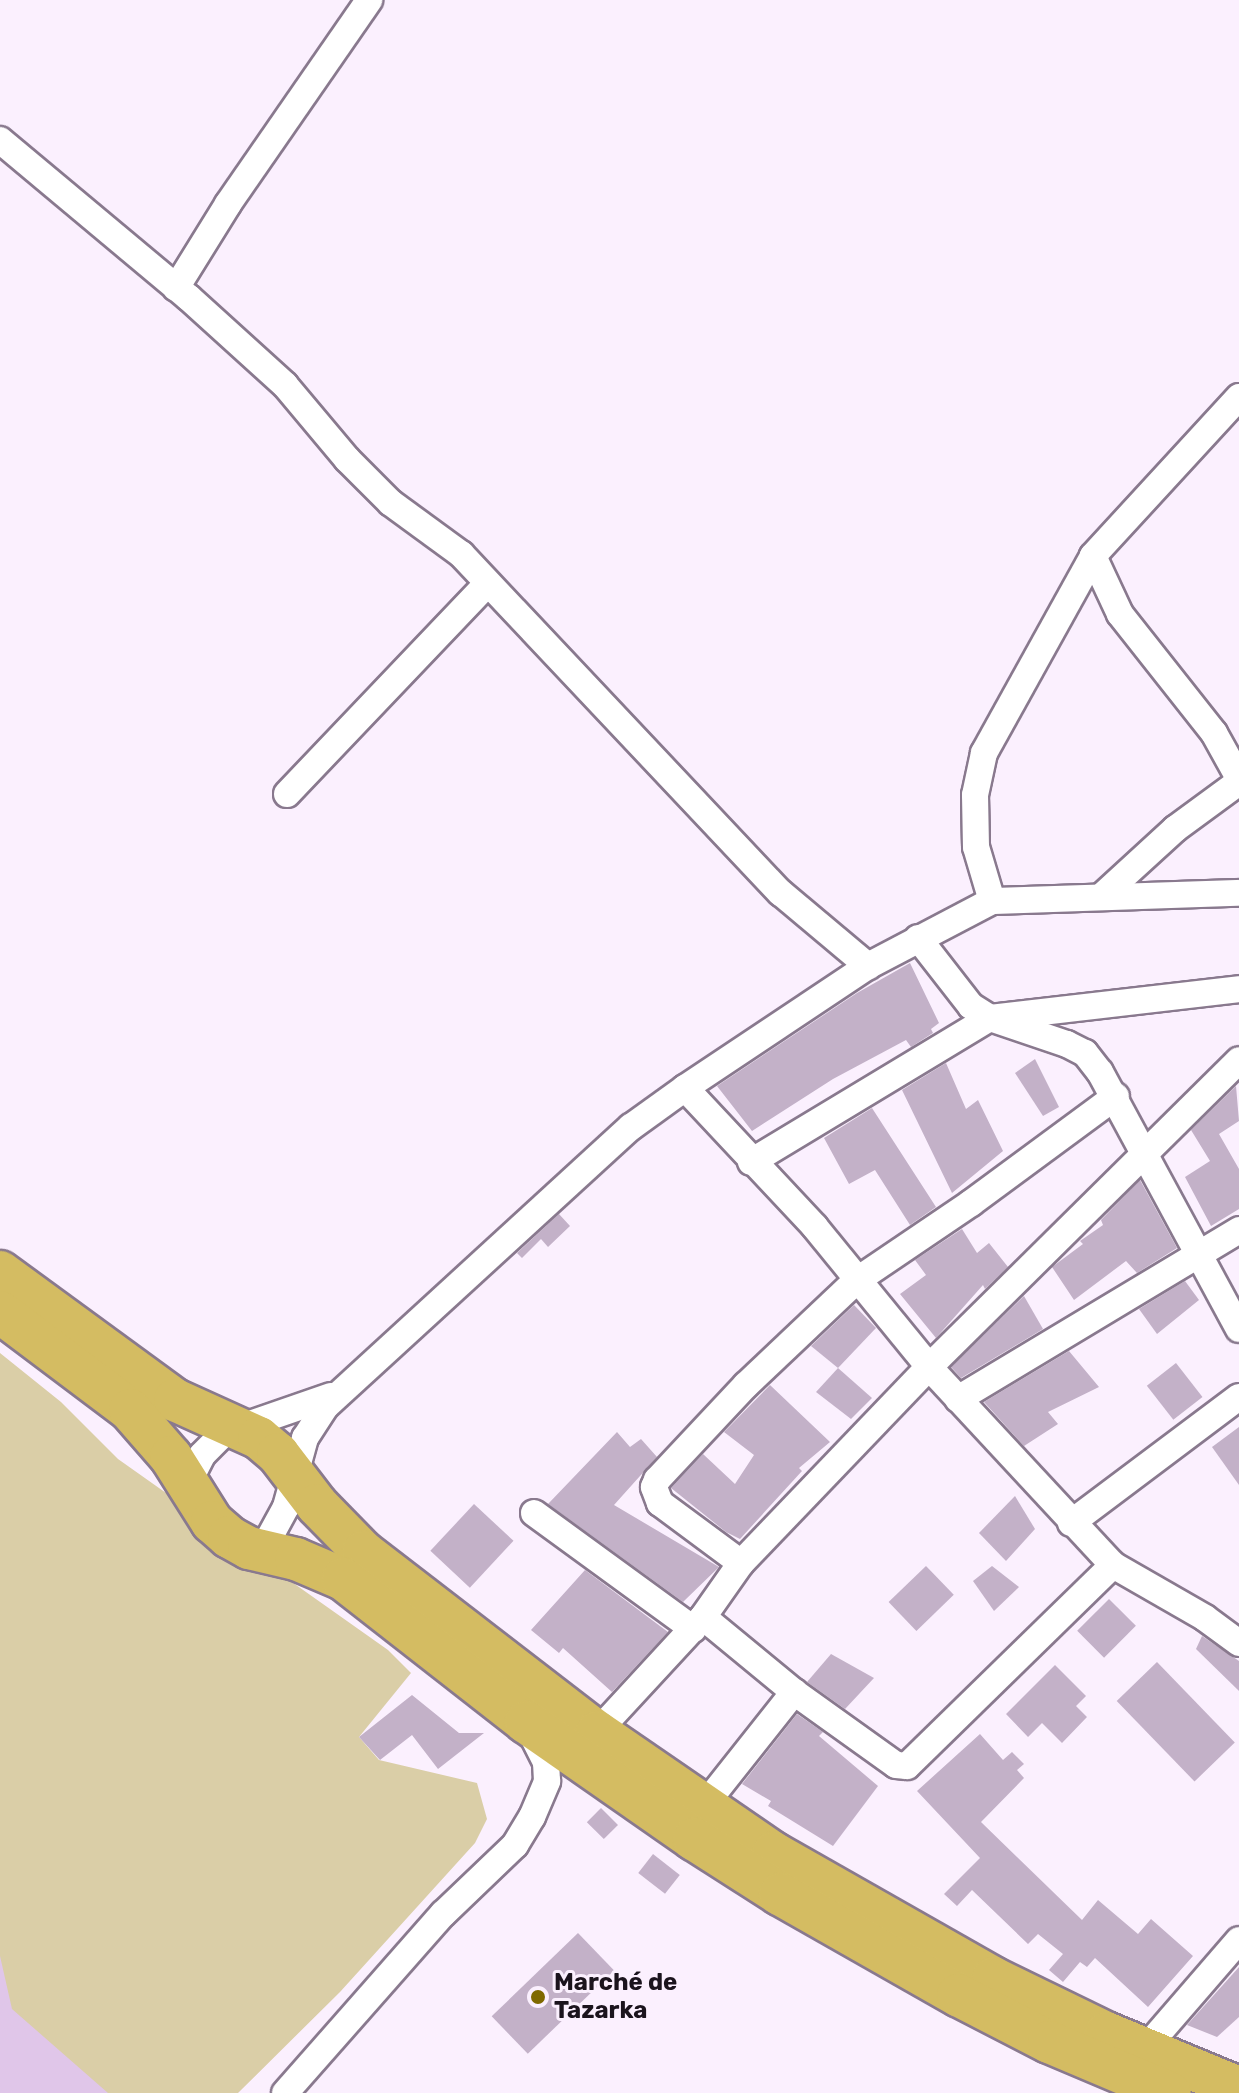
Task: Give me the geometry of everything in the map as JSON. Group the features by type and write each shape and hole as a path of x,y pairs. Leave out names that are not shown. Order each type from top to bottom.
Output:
{"highway":[{"path":"0,1272 175,1400 238,1426 268,1446 317,1505 363,1552 597,1732 703,1807 773,1853 919,1939 1056,2010 1239,2088"},
{"path":"0,1312 130,1410 152,1432 212,1522 229,1537 262,1551 296,1559 343,1579 526,1722 694,1839 868,1946 1049,2042 1170,2093"}],"street":[{"path":"176,288 228,204 369,0"},
{"path":"0,140 176,288 285,385 347,459 391,503 461,554 781,893 868,966"},
{"path":"992,901 976,847 975,795 984,753 1093,556 1239,397"},
{"path":"1093,556 1120,614 1214,733 1239,780 1175,829 1103,895"},
{"path":"287,794 487,584"},
{"path":"262,1551 280,1523 293,1473 314,1422 338,1393 404,1337 631,1127 685,1088 868,966 992,901 1103,895 1239,893"},
{"path":"918,938 971,1006 990,1018 1085,1053 1116,1096 1239,1329"},
{"path":"751,1162 990,1018 1239,989"},
{"path":"597,1732 698,1623 741,1563 929,1367 1239,1060"},
{"path":"685,1088 815,1227 929,1367 1071,1523 1113,1565 1205,1618 1239,1643"},
{"path":"741,1563 660,1503 654,1487 657,1480 746,1385 856,1281 971,1203 1116,1096"},
{"path":"958,1399 1239,1230"},
{"path":"188,1483 202,1455 224,1433 238,1426 289,1413 338,1393"},
{"path":"1071,1523 1239,1397"},
{"path":"534,1513 698,1623 896,1765 907,1766 1113,1565"},
{"path":"703,1807 794,1692"},
{"path":"285,2093 443,1914 504,1858 524,1831 547,1771 543,1753 526,1722"},
{"path":"1144,2050 1239,1940"}],"shaded area":[{"path":"0,1353 61,1402 118,1459 388,1650 411,1673 359,1737 379,1760 477,1783 487,1819 475,1843 340,1992 238,2093 0,2093"},
{"path":"0,1956 12,2009 108,2093 0,2093"}],"building":[{"path":"910,963 939,1023 931,1029 933,1033 911,1047 906,1040 833,1079 752,1131 717,1086 857,993"},
{"path":"1035,1059 1059,1107 1043,1116 1015,1073"},
{"path":"946,1063 966,1109 978,1100 1003,1151 952,1193 902,1090"},
{"path":"1236,1086 1239,1121 1219,1134 1239,1169 1239,1209 1211,1226 1185,1177 1210,1161 1191,1130"},
{"path":"872,1108 936,1207 910,1225 875,1170 849,1184 824,1138"},
{"path":"1140,1180 1177,1248 1137,1273 1126,1261 1074,1300 1052,1267 1103,1225 1101,1220"},
{"path":"559,1214 570,1226 548,1247 541,1239 522,1258 517,1253"},
{"path":"962,1229 977,1253 989,1243 1008,1267 985,1289 983,1285 936,1338 900,1294 926,1275 915,1260"},
{"path":"1185,1281 1199,1300 1157,1334 1139,1309"},
{"path":"1024,1296 1043,1329 961,1378 951,1367"},
{"path":"854,1305 876,1328 838,1368 811,1346"},
{"path":"1069,1351 1099,1387 1048,1412 1058,1424 1024,1446 984,1402"},
{"path":"1176,1363 1202,1397 1173,1420 1147,1386"},
{"path":"838,1368 872,1398 851,1419 816,1392"},
{"path":"770,1385 830,1442 799,1468 802,1471 740,1539 726,1532 671,1488 703,1454 735,1484 754,1455 724,1432"},
{"path":"1239,1427 1239,1485 1212,1447"},
{"path":"617,1432 630,1447 641,1439 657,1457 614,1505 719,1567 683,1602 548,1504"},
{"path":"1015,1496 1035,1529 1006,1561 979,1533"},
{"path":"474,1504 513,1541 470,1588 430,1551"},
{"path":"926,1566 954,1595 916,1631 889,1602"},
{"path":"992,1566 1019,1587 994,1611 973,1581"},
{"path":"585,1570 668,1632 612,1692 563,1648 559,1653 531,1630"},
{"path":"1109,1599 1136,1626 1104,1658 1077,1631"},
{"path":"1202,1636 1239,1661 1239,1691 1196,1649"},
{"path":"831,1654 874,1678 845,1709 807,1682"},
{"path":"1157,1662 1235,1743 1195,1781 1117,1701"},
{"path":"1055,1665 1086,1696 1076,1706 1087,1717 1062,1743 1042,1723 1028,1737 1006,1714"},
{"path":"412,1695 459,1733 484,1733 438,1769 412,1735 380,1760 359,1737"},
{"path":"797,1714 823,1732 819,1736 878,1786 833,1846 768,1806 771,1801 742,1784"},
{"path":"980,1734 1003,1760 1012,1752 1024,1764 1017,1770 1024,1778 981,1822 1082,1920 1098,1900 1138,1934 1151,1919 1193,1956 1148,2007 1095,1958 1087,1967 1080,1962 1063,1982 1049,1970 1063,1954 1038,1934 1028,1944 972,1890 957,1906 944,1894 980,1858 917,1791"},
{"path":"601,1808 618,1825 604,1839 587,1822"},
{"path":"653,1854 680,1875 665,1894 638,1873"},
{"path":"578,1933 614,1970 528,2054 492,2016"},
{"path":"1239,1967 1239,2017 1217,2037 1187,2025"}],"place":[{"name":"Marché de Tazarka","path":"538,1997"}]}
